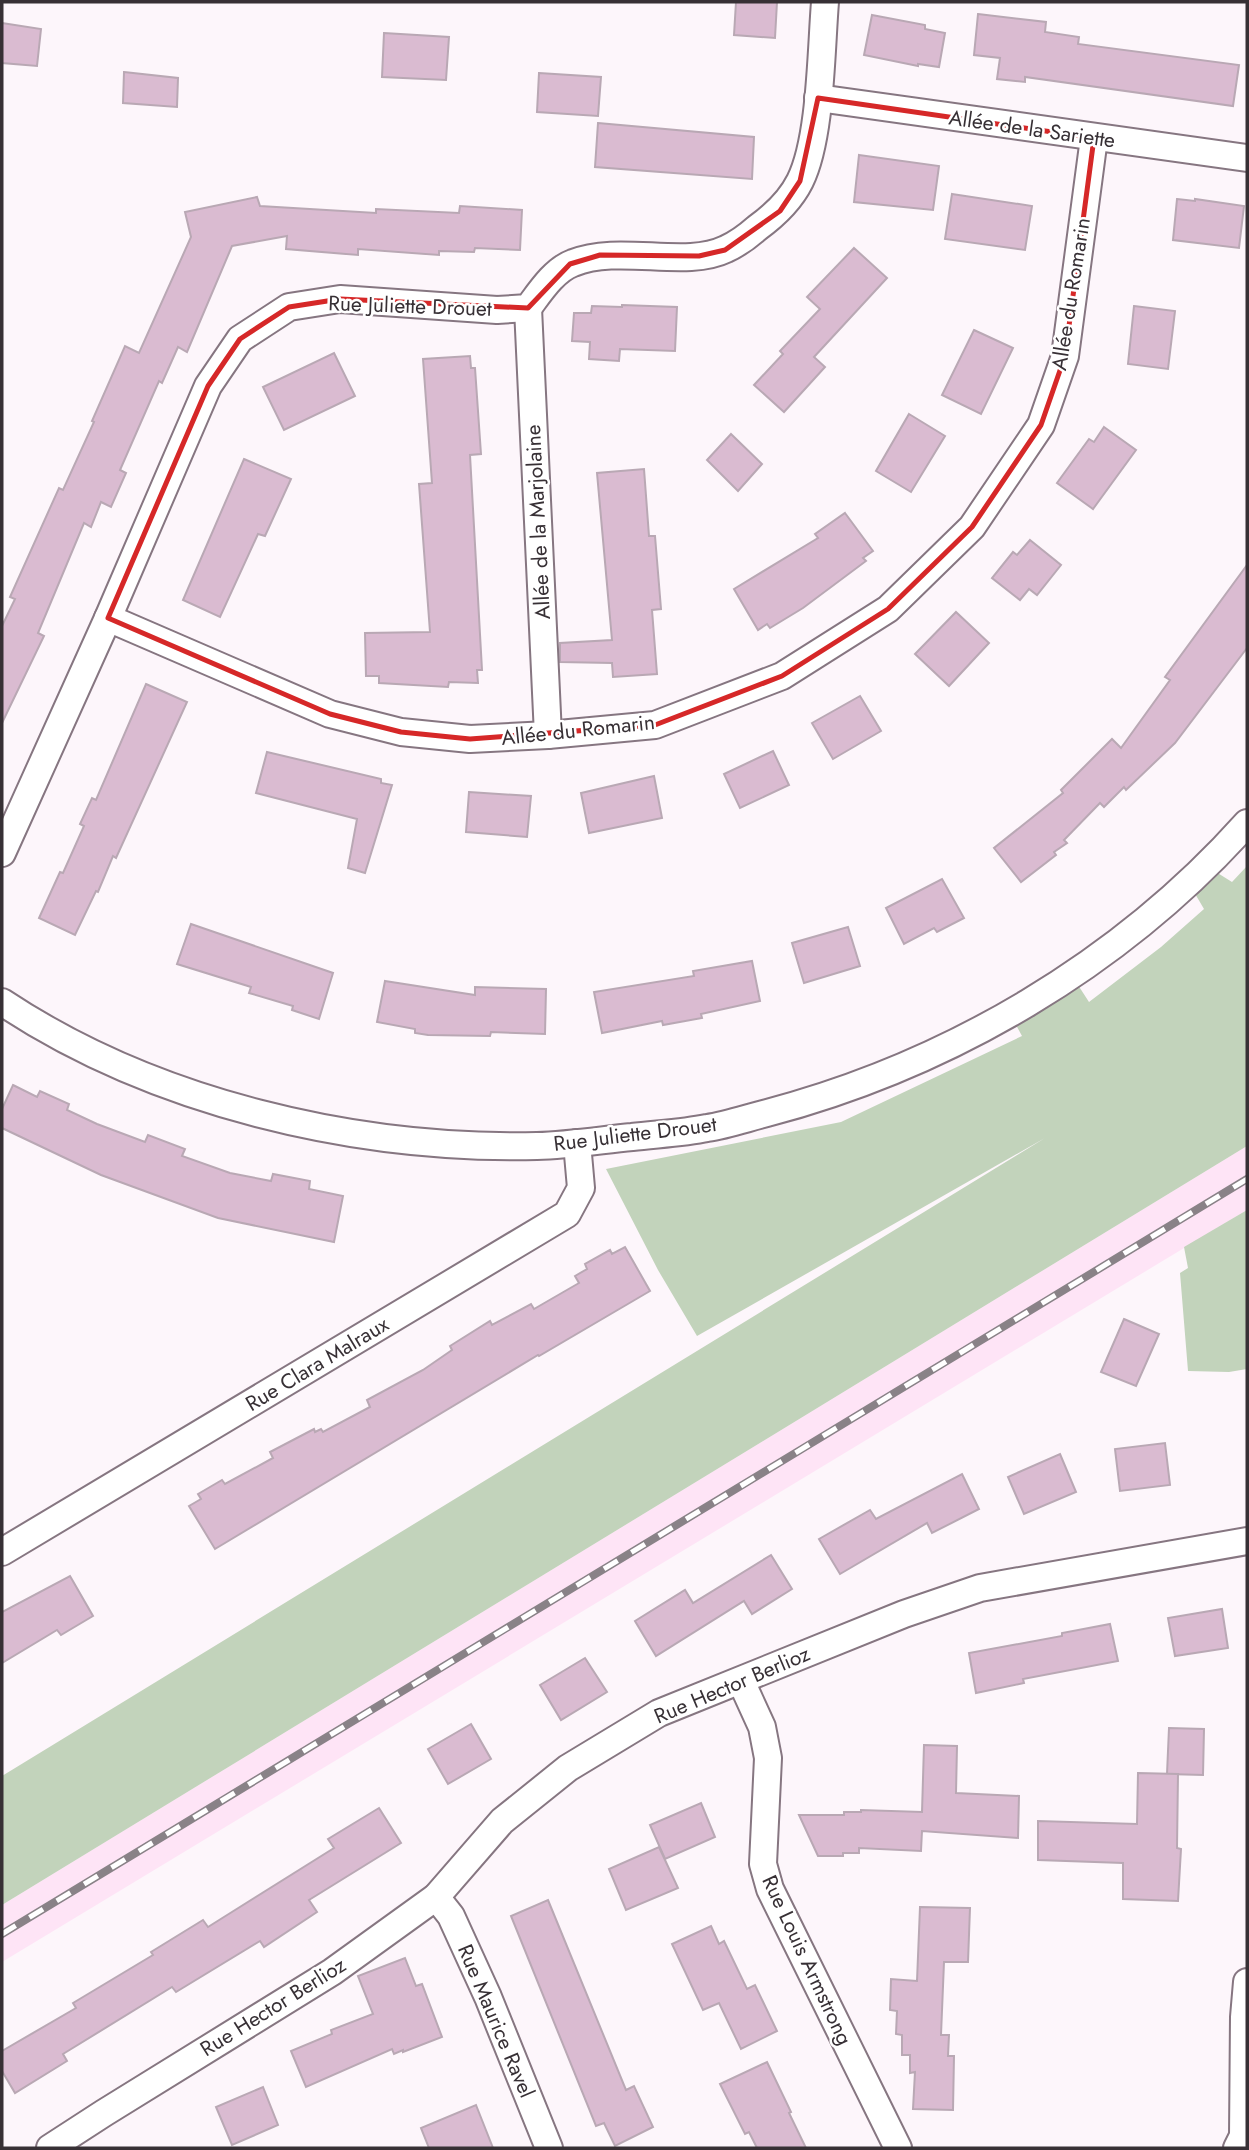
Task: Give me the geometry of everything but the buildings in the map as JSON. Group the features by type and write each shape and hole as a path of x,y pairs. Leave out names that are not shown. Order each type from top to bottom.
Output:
{"street":[{"path":"528,308 544,285 570,264 600,255 699,256 725,250 780,211 800,181 811,148 818,98 825,2"},
{"name":"Allée de la Sariette","path":"818,98 1247,158"},
{"name":"Allée du Romarin","path":"108,618 330,714 401,732 470,739 655,725 782,676 888,610 971,527 1041,425 1065,356 1094,138"},
{"name":"Rue Juliette Drouet","path":"2,853 108,618 208,386 240,339 289,307 340,299 497,310 528,308"},
{"name":"Allée de la Marjolaine","path":"528,308 548,735"},
{"name":"Rue Juliette Drouet","path":"2,1002 40,1027 117,1065 198,1095 275,1117 364,1134 441,1142 536,1146 707,1128 789,1107 870,1081 945,1048 1026,1004 1096,959 1162,907 1247,823"},
{"name":"Rue Clara Malraux","path":"2,1552 567,1214 581,1188 577,1143"},
{"name":"Rue Hector Berlioz","path":"50,2148 332,1972 436,1897 502,1821 568,1768 659,1713 904,1614 980,1588 1247,1541"},
{"name":"Rue Louis Armstrong","path":"741,1681 762,1727 768,1758 763,1864 770,1889 898,2148"},
{"name":"Rue Maurice Ravel","path":"436,1897 451,1916 478,1974 549,2148"},
{"path":"1237,2148 1243,2136 1247,1982"}],"highlighted area":[{"path":"818,98 1094,138 1065,356 1041,425 972,527 888,609 782,676 655,725 470,739 401,732 330,714 108,618 208,386 240,339 289,307 340,299 528,308 570,264 600,255 699,256 725,250 780,211 800,181"}],"shaded area":[{"path":"1247,1146 1247,1210 2,1962 2,1905"}],"green space":[{"path":"1247,866 1247,1146 2,1905 2,1776 1045,1138 697,1336 658,1270 606,1169 841,1122 1022,1036 1016,1025 1078,985 1089,1002 1161,947 1204,909 1194,892 1216,872 1232,882"},
{"path":"1247,1210 1247,1369 1229,1372 1188,1371 1180,1273 1188,1268 1184,1247"}],"railway":[{"path":"2,1934 1247,1179"}]}
